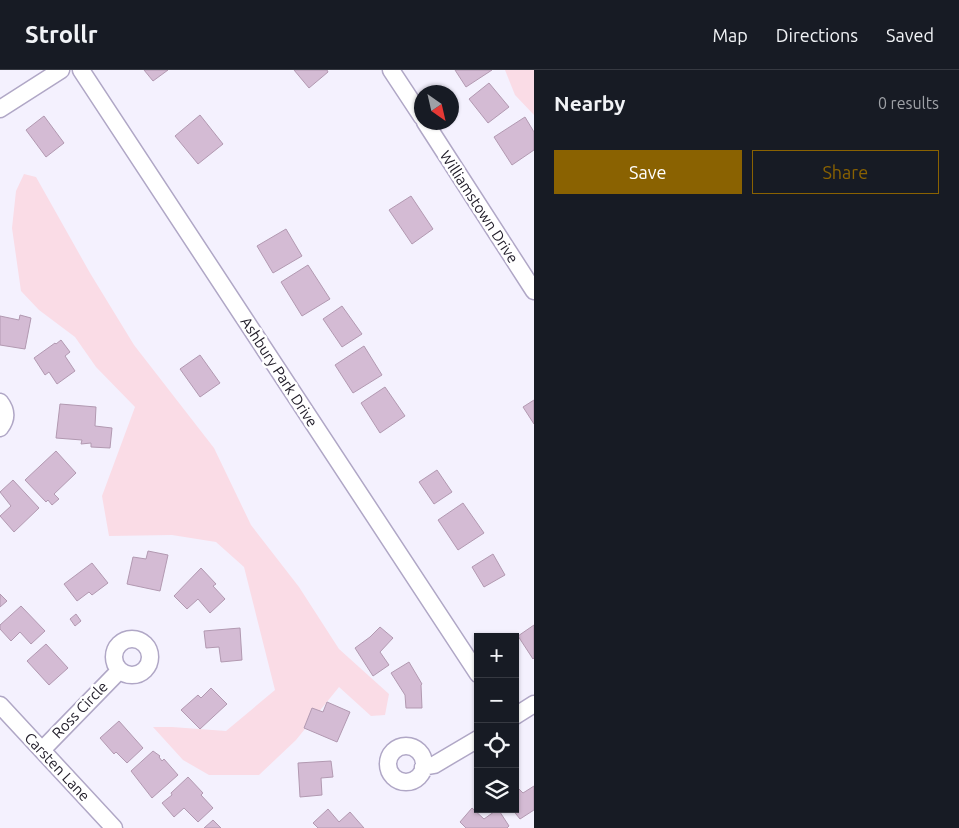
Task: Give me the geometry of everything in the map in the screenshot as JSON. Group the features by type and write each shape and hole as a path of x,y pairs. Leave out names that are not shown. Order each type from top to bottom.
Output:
{"street":[{"path":"0,109 61,70"},
{"name":"Ashbury Park Drive","path":"81,70 474,668"},
{"path":"391,70 414,106"},
{"name":"Williamstown Drive","path":"430,130 534,291"},
{"path":"0,402 6,413 5,422 0,428"},
{"name":"Ross Circle","path":"42,750 119,671"},
{"path":"519,713 534,704"},
{"name":"Carsten Lane","path":"0,705 114,828"},
{"path":"423,767 434,765 474,741"}],"shaded area":[{"path":"505,70 534,70 534,115 515,95"},
{"path":"24,174 36,177 90,273 134,345 214,448 251,525 299,587 339,649 389,694 385,715 371,716 339,687 296,740 259,775 209,775 183,760 153,727 226,731 275,690 244,567 216,542 172,535 109,536 102,496 135,407 96,367 75,337 39,310 21,291 12,228 16,191"}],"building":[{"path":"144,70 168,70 153,81"},
{"path":"294,70 327,70 328,72 309,88"},
{"path":"455,70 492,70 466,87"},
{"path":"489,83 509,107 488,123 469,99"},
{"path":"200,115 223,144 198,164 175,136"},
{"path":"44,116 64,143 46,157 26,130"},
{"path":"525,117 534,132 534,150 512,165 494,137"},
{"path":"411,196 433,229 412,244 389,210"},
{"path":"286,229 302,256 273,273 257,246"},
{"path":"308,265 330,299 302,316 281,282"},
{"path":"342,306 362,334 342,347 323,319"},
{"path":"20,315 31,318 25,349 0,345 0,316 19,320"},
{"path":"61,340 70,352 65,356 75,371 57,384 49,372 45,375 34,358"},
{"path":"364,346 382,375 353,393 335,365"},
{"path":"200,355 220,383 200,397 180,369"},
{"path":"385,387 405,416 380,433 361,403"},
{"path":"534,400 534,424 523,407"},
{"path":"60,404 96,407 95,426 112,428 110,448 91,447 91,443 81,444 82,440 56,438"},
{"path":"56,451 76,473 54,494 59,499 52,505 48,500 46,502 25,480"},
{"path":"437,470 452,492 434,504 419,482"},
{"path":"13,480 39,508 14,532 0,516 11,506 0,492"},
{"path":"463,503 484,533 458,550 438,520"},
{"path":"148,551 168,555 160,591 127,584 133,557 146,559"},
{"path":"493,554 505,575 484,587 472,567"},
{"path":"92,563 108,583 92,595 89,592 77,601 64,584"},
{"path":"201,568 216,584 213,586 225,599 210,613 198,599 187,609 174,596"},
{"path":"0,594 7,601 0,607"},
{"path":"21,606 45,631 31,644 20,632 11,641 0,629 0,625"},
{"path":"76,614 81,621 75,626 70,619"},
{"path":"534,625 533,659 519,638 519,635"},
{"path":"380,627 393,638 380,652 389,665 373,676 355,648"},
{"path":"240,628 242,660 221,662 219,647 206,648 204,631"},
{"path":"46,644 68,668 49,685 27,661"},
{"path":"409,662 422,684 422,708 406,708 405,695 391,673"},
{"path":"211,688 227,704 200,729 181,710 198,695 201,698"},
{"path":"327,702 350,712 337,742 304,728 312,708 323,712"},
{"path":"119,721 143,748 127,763 116,752 114,754 100,738"},
{"path":"153,751 160,756 162,761 164,759 178,775 152,798 131,771"},
{"path":"331,761 333,777 321,778 322,795 300,797 298,763"},
{"path":"188,777 203,793 201,795 213,808 198,822 184,808 174,817 162,803"},
{"path":"534,786 534,810 520,819 515,813 519,813 519,789 523,793"},
{"path":"472,808 474,813 477,813 484,819 492,813 501,813 509,826 507,828 466,828 460,822"},
{"path":"328,809 339,822 350,812 364,828 318,828 313,823"},
{"path":"213,820 221,828 204,828"}]}
